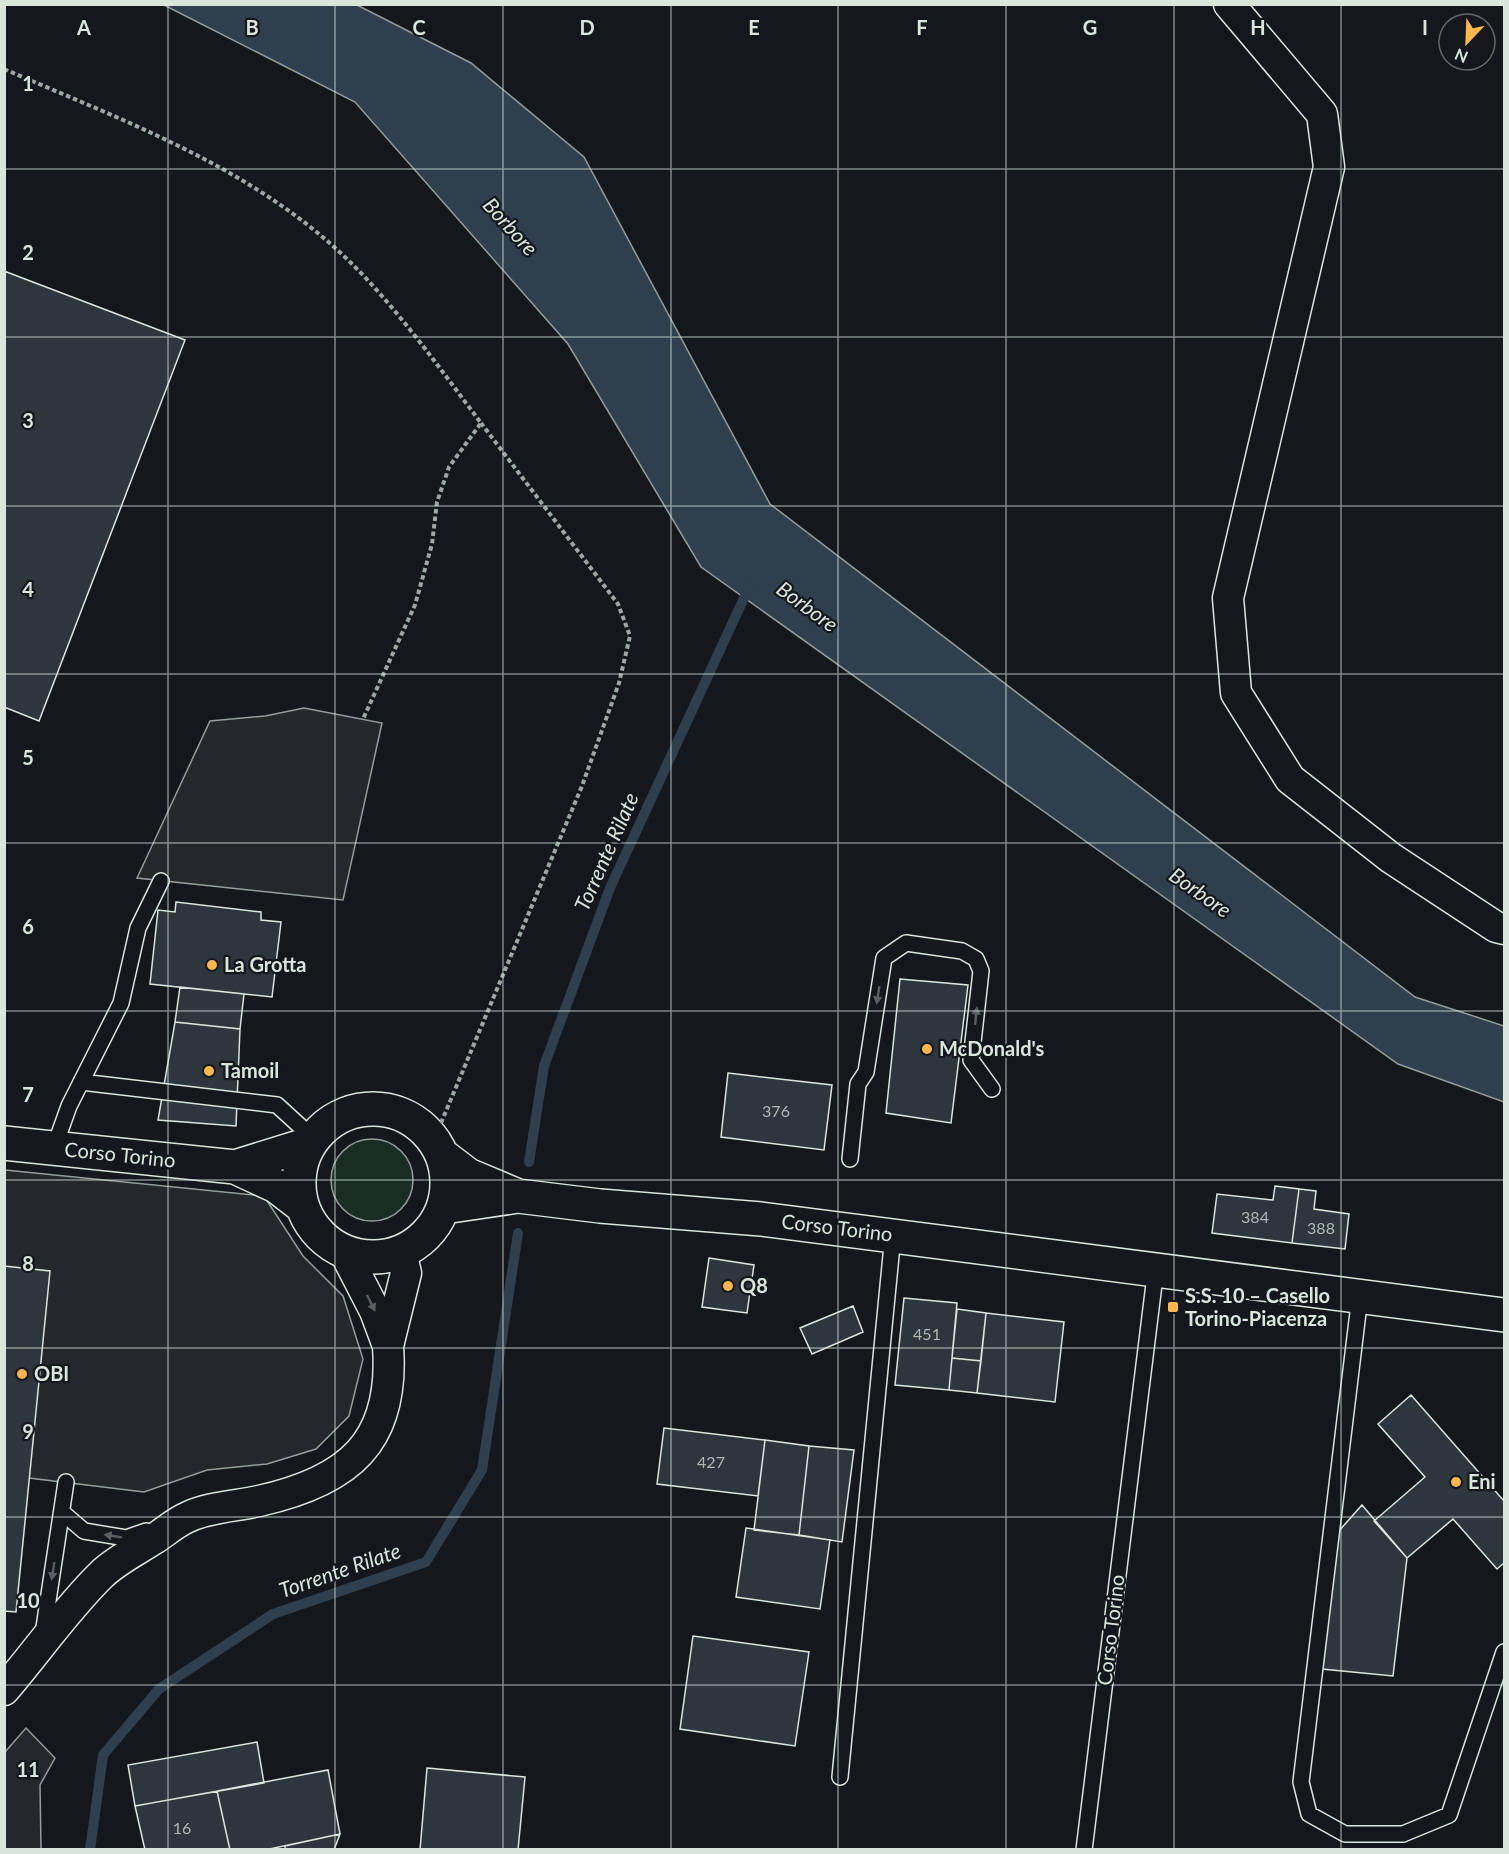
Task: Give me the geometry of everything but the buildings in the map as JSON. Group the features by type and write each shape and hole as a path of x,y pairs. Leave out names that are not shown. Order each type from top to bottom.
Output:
{"main road":[{"name":"Corso Torino","path":"438,1147 447,1174 444,1208 434,1227 419,1242 400,1252 362,1257 344,1251 326,1240 312,1225 302,1206 299,1175 311,1141 330,1122 351,1111 374,1108 397,1112 417,1123 438,1147 468,1175 518,1196 600,1206 761,1219 1156,1268 1504,1315"},
{"name":"Corso Torino","path":"235,1167 311,1141"},
{"name":"Corso Torino","path":"4,1143 235,1167 276,1186 302,1206"},
{"name":"Corso Torino","path":"444,1208 518,1196"}],"street":[{"path":"1229,4 1322,114 1329,167 1228,598 1236,693 1290,779 1391,858 1496,927 1504,929"},
{"path":"4,1690 102,1574 189,1516 278,1497 310,1486 341,1471 368,1445 379,1423 388,1396 390,1373 388,1346 375,1311 344,1251"},
{"path":"388,1346 406,1273 400,1252"}],"lane":[{"path":"54,1148 81,1082 121,1003 138,928 161,880"},
{"path":"850,1159 858,1084 866,1072 884,958 906,943 962,951 976,959 981,971 971,1060 992,1089"},
{"path":"81,1082 277,1105 311,1141"},
{"path":"840,1777 893,1235"},
{"name":"Corso Torino","path":"1084,1850 1156,1268"},
{"path":"1360,1296 1301,1782 1309,1814 1345,1834 1403,1834 1449,1815 1504,1652"},
{"path":"41,1647 66,1482"},
{"path":"63,1513 84,1531 126,1538 189,1516"}],"path":[{"path":"4,69 215,164 286,209 326,240 362,277 439,367 618,604 630,636 619,683 582,786 438,1147"},
{"path":"363,719 415,605 432,544 437,502 449,467 481,423"}],"green space":[{"path":"372,1139 388,1142 401,1151 410,1164 413,1180 410,1196 401,1209 388,1218 372,1221 356,1218 343,1209 334,1196 331,1180 334,1164 343,1151 356,1142"}],"shaded area":[{"path":"304,708 382,723 343,900 137,878 210,721 265,716"},
{"path":"5,1170 264,1196 303,1256 343,1296 363,1359 349,1416 316,1449 267,1464 207,1470 144,1492 29,1478 5,1266"},
{"path":"26,1728 55,1758 40,1785 41,1849 5,1849 5,1752"}],"water":[{"name":"Borbore","path":"164,5 357,5 471,63 584,157 770,504 1415,997 1504,1026 1504,1102 1398,1064 701,567 568,344 355,102"}],"waterway":[{"name":"Torrente Rilate","path":"529,1162 544,1066 610,888 750,585"},
{"name":"Torrente Rilate","path":"90,1850 103,1755 159,1689 273,1614 426,1562 482,1470 518,1233"}],"place":[{"name":"La Grotta","path":"212,965"},
{"name":"McDonald's","path":"927,1049"},
{"name":"Tamoil","path":"209,1071"},
{"name":"Q8","path":"728,1286"},
{"name":"S.S. 10 – Casello Torino-Piacenza","path":"1173,1307"},
{"name":"OBI","path":"22,1374"},
{"name":"Eni","path":"1456,1482"}]}
